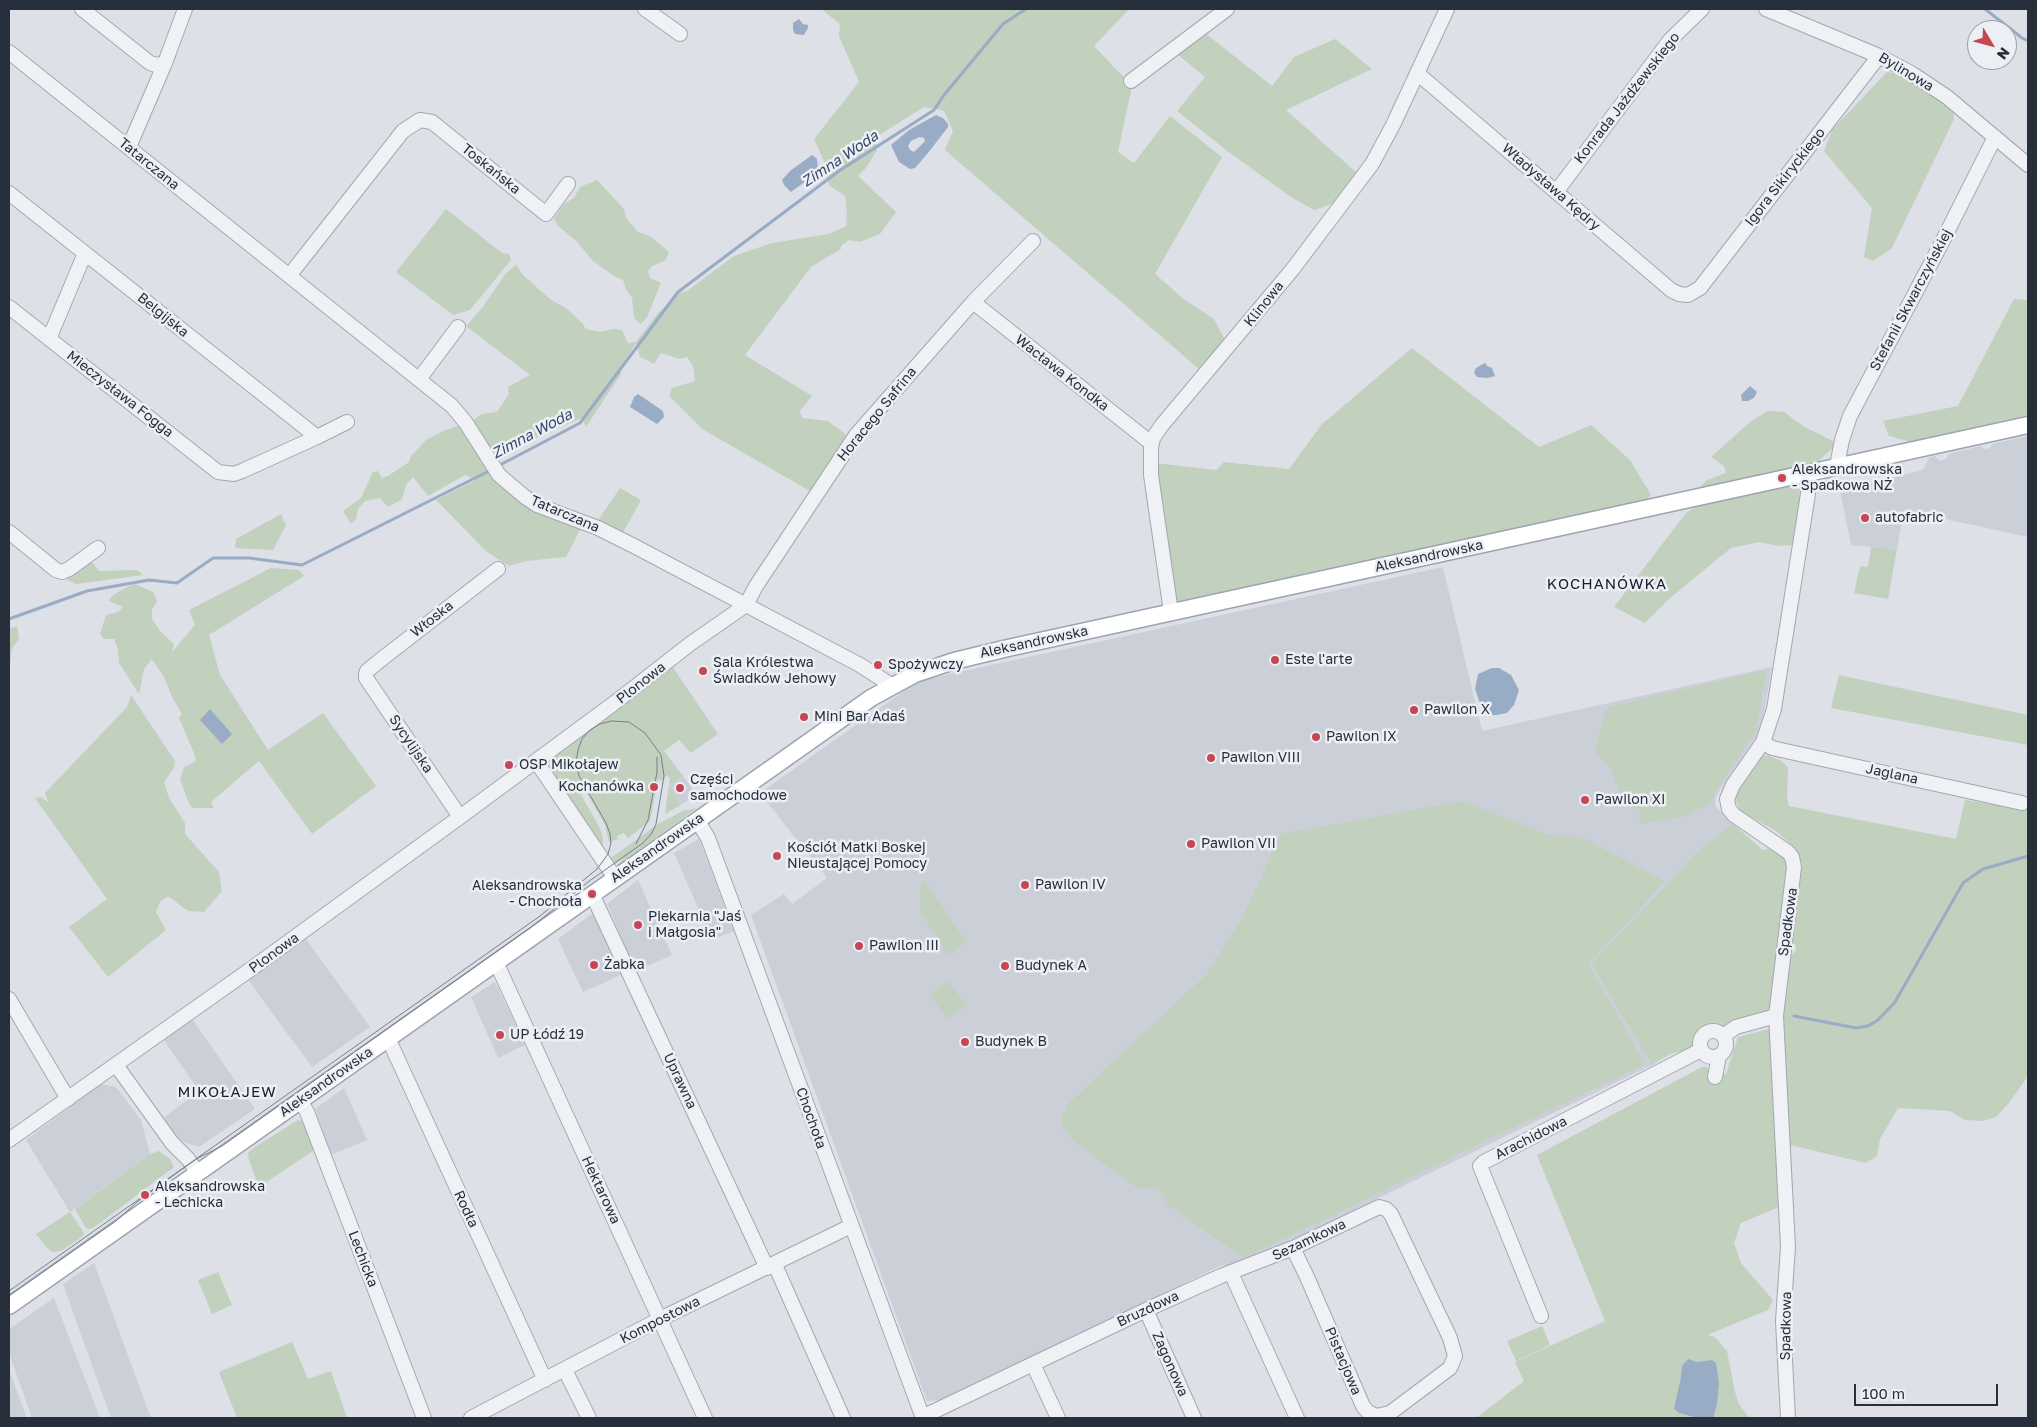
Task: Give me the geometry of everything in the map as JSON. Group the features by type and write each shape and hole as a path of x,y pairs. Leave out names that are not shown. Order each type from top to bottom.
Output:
{"main road":[{"name":"Aleksandrowska","path":"9,1306 871,698 923,670 954,660 2028,425"}],"street":[{"path":"82,9 150,63 156,65 165,63"},
{"path":"129,147 165,63 185,9"},
{"path":"645,9 680,34"},
{"path":"1131,81 1227,9"},
{"name":"Klinowa","path":"1151,443 1162,425 1292,270 1357,185 1385,141 1447,9"},
{"name":"Konrada Jażdżewskiego","path":"1556,192 1670,40 1702,9"},
{"name":"Bylinowa","path":"1766,9 1879,56 1911,73 1947,97 2028,165"},
{"name":"Tatarczana","path":"9,52 420,378 460,414 499,475 525,497 537,505 598,528 860,665 892,685"},
{"name":"Igora Sikiryckiego","path":"1688,295 1700,288 1879,56"},
{"name":"Władysława Kędry","path":"1417,73 1671,290 1679,294 1688,295"},
{"name":"Toskańska","path":"289,276 403,131 420,120 432,122 546,214 568,184"},
{"name":"Stefanii Skwarczyńskiej","path":"1837,466 1842,440 1850,416 1995,137"},
{"name":"Belgijska","path":"9,193 316,437"},
{"name":"Horacego Safrina","path":"746,605 756,586 856,434 973,302 1033,241"},
{"path":"50,339 85,253"},
{"name":"Wacława Kondka","path":"973,302 1151,443"},
{"name":"Mieczysława Fogga","path":"9,307 218,472 234,474 316,437"},
{"path":"420,378 458,327"},
{"path":"316,437 347,422"},
{"path":"1151,443 1152,475 1171,612"},
{"name":"Spadkowa","path":"1788,1418 1783,1321 1788,1247 1776,1016 1794,867 1792,857 1781,847 1734,815 1729,809 1727,799 1733,785 1763,742 1775,701 1808,494 1809,472"},
{"path":"9,532 56,570 62,572 70,569 98,548"},
{"name":"Włoska","path":"368,670 498,569"},
{"path":"720,592 725,604 723,621"},
{"name":"Plonowa","path":"9,1140 460,817 746,605"},
{"name":"Sycylijska","path":"368,670 366,678 460,817"},
{"name":"Jaglana","path":"1763,742 1772,748 2022,802"},
{"path":"536,761 615,878"},
{"name":"Chochoła","path":"697,820 708,838 922,1418"},
{"name":"Uprawna","path":"592,894 843,1418"},
{"name":"Hektarowa","path":"496,962 705,1418"},
{"path":"9,999 68,1099"},
{"path":"1723,1036 1736,1027 1776,1016"},
{"path":"1714,1031 1723,1036 1726,1047 1710,1054 1701,1039 1707,1032 1714,1031"},
{"name":"Rodła","path":"388,1038 544,1380"},
{"name":"Arachidowa","path":"1541,1316 1480,1166 1484,1162 1710,1054"},
{"path":"116,1065 172,1143 198,1172"},
{"name":"Lechicka","path":"300,1100 307,1112 424,1418"},
{"name":"Sezamkowa","path":"1230,1273 1293,1248 1379,1207 1386,1209"},
{"name":"Pistacjowa","path":"1293,1248 1362,1406 1376,1416 1390,1413 1446,1372 1453,1364 1455,1356 1450,1338 1391,1214 1386,1209"},
{"name":"Kompostowa","path":"470,1418 660,1319 851,1226"},
{"path":"1230,1273 1297,1418"},
{"name":"Bruzdowa","path":"922,1418 1146,1310 1230,1273"},
{"name":"Zagonowa","path":"1146,1310 1194,1418"},
{"path":"1034,1364 1058,1418"},
{"path":"565,1370 589,1418"}],"shaded area":[{"path":"2028,436 2028,537 1904,510 1897,549 1851,545 1840,491 1923,470 1929,458 1935,456 1940,461 1947,458 1948,454 1981,446 1984,449 1990,448 1992,444"},
{"path":"1443,567 1482,731 1772,667 1761,730 1715,800 1716,807 1733,824 1701,848 1591,964 1652,1065 1239,1266 1232,1268 1222,1265 943,1400 927,1401 751,915 784,894 792,904 827,878 760,793 918,681"},
{"name":"Części samochodowe","path":"683,776 697,795 681,805 669,786"},
{"path":"699,839 734,931 712,940 674,853"},
{"path":"638,880 672,955 636,971 607,904"},
{"path":"593,913 621,975 583,992 558,939"},
{"path":"305,938 370,1027 312,1067 248,980"},
{"path":"495,982 525,1045 498,1058 471,997"},
{"path":"192,1019 255,1109 199,1147 178,1140 162,1119 199,1091 164,1040"},
{"path":"101,1084 116,1087 141,1120 150,1154 70,1212 26,1140"},
{"path":"344,1088 367,1140 331,1155 315,1109"},
{"path":"94,1263 151,1418 111,1418 63,1284"},
{"path":"54,1298 100,1418 32,1418 9,1353 9,1329"},
{"path":"9,1369 26,1416 27,1418 9,1418"}],"green space":[{"path":"821,9 1129,9 1094,46 1132,86 1118,152 1134,163 1170,116 1222,157 1155,274 1185,300 1214,319 1225,340 1199,369 945,150 953,131 944,111 924,107 876,137 877,150 866,168 858,176 896,212 880,234 860,242 849,240 841,246 841,249 811,267 745,355 812,396 800,411 802,418 828,421 844,433 846,437 810,491 702,429 669,396 672,388 695,381 693,366 687,357 680,359 661,353 654,364 640,357 636,343 620,368 621,374 586,427 582,418 528,441 485,466 517,495 582,526 566,557 526,561 509,566 487,552 436,500 474,481 465,475 428,496 413,477 407,483 402,499 388,507 380,498 365,501 358,509 356,519 351,524 343,511 361,498 373,472 378,471 382,478 388,476 409,462 411,456 426,440 443,431 472,421 482,414 497,412 509,394 508,387 530,375 466,326 482,308 506,273 516,265 523,275 550,299 567,309 586,329 600,332 613,329 622,330 628,343 636,342 658,313 679,293 687,291 734,256 772,243 829,234 846,226 845,196 830,186 825,174 827,168 814,139 859,82 839,36 840,24"},
{"path":"1205,33 1272,86 1294,57 1335,39 1372,69 1286,110 1357,173 1335,203 1314,210 1291,197 1226,150 1177,111 1205,77 1177,54"},
{"path":"1887,72 1899,74 1940,98 1953,109 1954,119 1892,248 1873,261 1864,257 1872,208 1824,151 1832,130"},
{"path":"597,180 624,209 626,218 638,232 650,236 669,252 666,260 652,266 648,271 650,278 661,283 647,317 641,324 634,318 632,298 623,280 593,261 577,242 558,226 554,219 564,204 574,198 580,187"},
{"path":"446,209 502,253 509,254 511,260 470,310 453,315 396,272"},
{"path":"2014,299 2028,300 2028,415 1911,442 1889,436 1883,421 1958,406"},
{"path":"1412,348 1539,447 1591,425 1630,460 1651,495 1647,499 1552,523 1174,606 1155,463 1216,470 1224,462 1289,469 1322,424"},
{"path":"1768,411 1784,412 1803,426 1833,441 1835,446 1815,464 1699,488 1707,480 1726,473 1724,466 1711,457 1751,421"},
{"path":"1798,485 1805,494 1797,545 1779,546 1759,542 1731,548 1670,598 1645,623 1614,607 1686,513 1699,505"},
{"path":"620,488 641,500 622,534 597,522"},
{"path":"281,514 286,525 273,550 235,548 236,539"},
{"path":"1871,547 1897,549 1888,599 1854,593 1860,566 1868,567"},
{"path":"89,558 99,571 137,570 143,575 76,584 67,580 70,574"},
{"path":"271,568 299,570 304,576 209,635 220,675 268,750 323,713 376,786 312,834 259,761 211,802 214,808 192,808 180,779 184,767 196,761 179,718 182,714 172,697 164,677 152,659 144,669 139,694 119,663 118,649 114,639 104,639 100,634 106,615 118,612 123,607 109,601 112,596 135,584 153,592 157,601 152,610 152,619 161,632 174,644 172,652 195,625 189,610"},
{"path":"17,626 19,639 12,648 9,673 9,629"},
{"path":"672,666 718,734 691,753 679,740 664,751 683,776 669,786 681,805 665,814 670,777 666,776 662,780 658,780 650,821 628,838 624,833 617,836 618,839 609,842 605,825 581,783 576,786 601,830 602,850 547,766 548,760"},
{"path":"1766,670 1756,730 1715,792 1713,801 1684,817 1639,824 1641,811 1626,801 1618,789 1611,767 1595,753 1598,736 1608,707"},
{"path":"1839,675 2028,715 2028,745 1831,708"},
{"path":"131,695 175,761 174,768 164,782 169,798 185,823 185,834 219,872 222,891 204,912 188,911 168,896 160,902 156,912 166,930 108,977 69,927 107,899 35,798 41,797 48,802 45,793 127,707"},
{"path":"1762,754 1780,760 1788,767 1787,798 1789,806 1956,839 1965,800 2028,810 2028,1076 2009,1103 1996,1117 1983,1121 1965,1120 1950,1111 1898,1108 1880,1139 1877,1156 1866,1163 1786,1144 1782,1011 1788,959 1796,950 1796,945 1792,944 1790,931 1802,864 1796,849 1776,831 1740,811 1736,800 1737,789"},
{"path":"1462,801 1549,835 1581,837 1665,881 1588,964 1645,1064 1244,1258 1168,1205 1159,1188 1137,1188 1071,1139 1060,1122 1069,1103 1207,974 1243,917 1281,834"},
{"path":"697,808 614,868 625,857 612,866 608,860 658,824 683,811"},
{"path":"1733,824 1763,850 1771,848 1782,855 1787,868 1771,1006 1766,1012 1728,1028 1710,1026 1704,1028 1696,1037 1694,1046 1688,1050 1670,1054 1652,1065 1591,964 1701,848"},
{"path":"924,880 966,942 949,955 920,912 920,883"},
{"path":"948,981 967,1006 948,1019 929,994"},
{"path":"1772,1028 1781,1206 1741,1223 1734,1243 1741,1263 1773,1300 1768,1310 1707,1335 1715,1337 1727,1351 1735,1392 1739,1404 1749,1418 1476,1418 1524,1381 1515,1362 1605,1321 1537,1155 1702,1067 1707,1067 1709,1074 1719,1076 1726,1074 1738,1037"},
{"path":"298,1120 303,1121 316,1149 259,1187 248,1153"},
{"path":"159,1151 170,1159 174,1167 96,1226 90,1229 86,1228 75,1209 150,1154"},
{"path":"70,1212 84,1233 82,1237 61,1251 52,1252 36,1234"},
{"path":"218,1272 232,1305 212,1314 198,1280"},
{"path":"1542,1326 1550,1345 1516,1361 1507,1341"},
{"path":"292,1342 308,1379 331,1371 347,1418 237,1418 219,1372"}],"water":[{"path":"799,19 803,24 808,25 804,35 795,34 793,30 793,23"},
{"path":"936,115 943,118 948,124 948,127 928,153 915,168 910,169 899,162 891,145 909,130","holes":["919,137 924,138 925,141 914,152 910,150 908,146 911,141"]},
{"path":"812,155 817,159 818,172 791,192 782,180 790,171"},
{"path":"1485,363 1492,368 1495,376 1487,378 1477,377 1474,373 1476,368"},
{"path":"1750,386 1757,392 1754,398 1742,401 1741,395"},
{"path":"638,394 663,411 664,417 657,424 630,407 634,397"},
{"path":"1492,668 1499,668 1511,675 1519,690 1514,705 1507,713 1484,715 1475,689 1478,674"},
{"path":"210,709 232,734 222,744 200,720"},
{"path":"1688,1359 1697,1362 1712,1360 1716,1363 1719,1383 1717,1404 1713,1418 1698,1418 1679,1413 1674,1409 1682,1366"}],"waterway":[{"name":"Zimna Woda","path":"498,466 580,423 678,292 839,171 934,110 944,95 1003,24 1026,9"},
{"name":"Zimna Woda","path":"1985,9 2028,41"},
{"name":"Zimna Woda","path":"9,619 87,591 149,580 177,583 213,558 249,558 302,565 491,470"},
{"path":"1794,1016 1856,1028 1868,1026 1878,1020 1895,1002 1963,883 1983,869 2028,856"}],"tram line":[{"path":"9,1291 540,916 597,869 608,854 611,843 610,834 606,823 579,776 576,763 578,750 582,739 590,730 600,724 611,721 629,722 645,733 661,755 664,776 656,824 652,833 643,843 588,882 530,928 222,1146 198,1158 178,1172 137,1202 116,1221 9,1296"},
{"path":"636,844 648,820 657,772 657,757"}],"place":[{"name":"Aleksandrowska - Spadkowa NŻ","path":"1782,478"},
{"name":"autofabric","path":"1865,518"},
{"name":"Este l'arte","path":"1275,660"},
{"name":"Spożywczy","path":"878,665"},
{"name":"Sala Królestwa Świadków Jehowy","path":"703,671"},
{"name":"Pawilon X","path":"1414,710"},
{"name":"Mini Bar Adaś","path":"804,717"},
{"name":"Pawilon IX","path":"1316,737"},
{"name":"Pawilon VIII","path":"1211,758"},
{"name":"OSP Mikołajew","path":"509,765"},
{"name":"Kochanówka","path":"654,787"},
{"name":"Części samochodowe","path":"680,788"},
{"name":"Pawilon XI","path":"1585,800"},
{"name":"Pawilon VII","path":"1191,844"},
{"name":"Kościół Matki Boskej Nieustającej Pomocy","path":"777,856"},
{"name":"Pawilon IV","path":"1025,885"},
{"name":"Aleksandrowska - Chochoła","path":"592,894"},
{"name":"Piekarnia \"Jaś i Małgosia\"","path":"638,925"},
{"name":"Pawilon III","path":"859,946"},
{"name":"Żabka","path":"594,965"},
{"name":"Budynek A","path":"1005,966"},
{"name":"UP Łódź 19","path":"500,1035"},
{"name":"Budynek B","path":"965,1042"},
{"name":"Aleksandrowska - Lechicka","path":"145,1195"}],"district":[{"name":"KOCHANÓWKA","path":"1607,584"},
{"name":"MIKOŁAJEW","path":"227,1092"}]}
